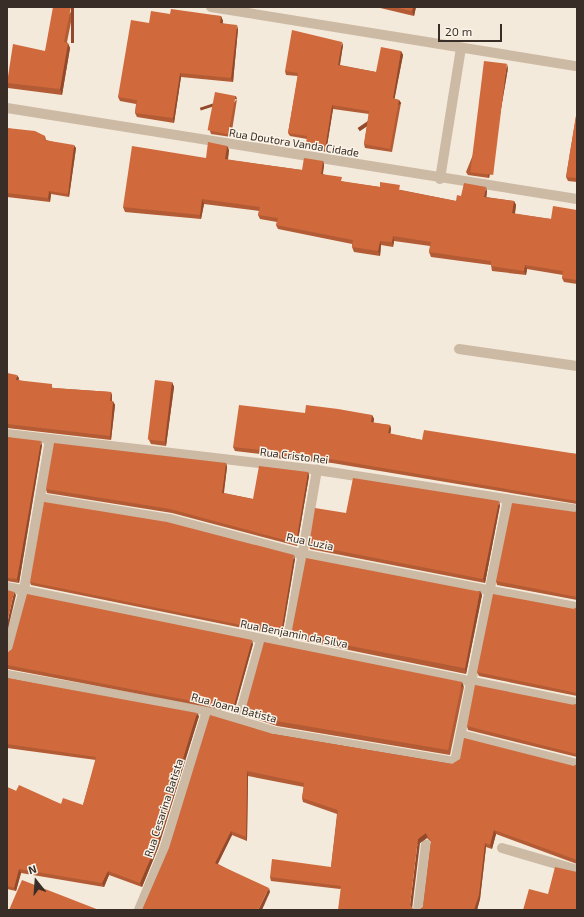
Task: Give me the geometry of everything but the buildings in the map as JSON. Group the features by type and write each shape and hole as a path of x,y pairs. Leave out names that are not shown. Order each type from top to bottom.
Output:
{"street":[{"path":"211,7 577,66"},
{"path":"440,179 461,48"},
{"name":"Rua Doutora Vanda Cidade","path":"7,108 440,179 577,199"},
{"path":"459,349 577,366"},
{"name":"Rua Cristo Rei","path":"7,434 317,470 577,510"},
{"path":"7,650 24,590 50,439"},
{"path":"287,645 317,470"},
{"name":"Rua Luzia","path":"40,498 170,520 302,554 577,607"},
{"path":"508,499 470,681 462,736 577,764"},
{"name":"Rua Benjamin da Silva","path":"7,587 261,640 577,703"},
{"path":"238,722 261,640"},
{"name":"Rua Joana Batista","path":"7,675 207,711 238,722 455,762 462,736"},
{"name":"Rua Cesarina Batista","path":"139,910 164,850 207,711"},
{"path":"418,910 426,844"},
{"path":"502,848 577,870"}]}
